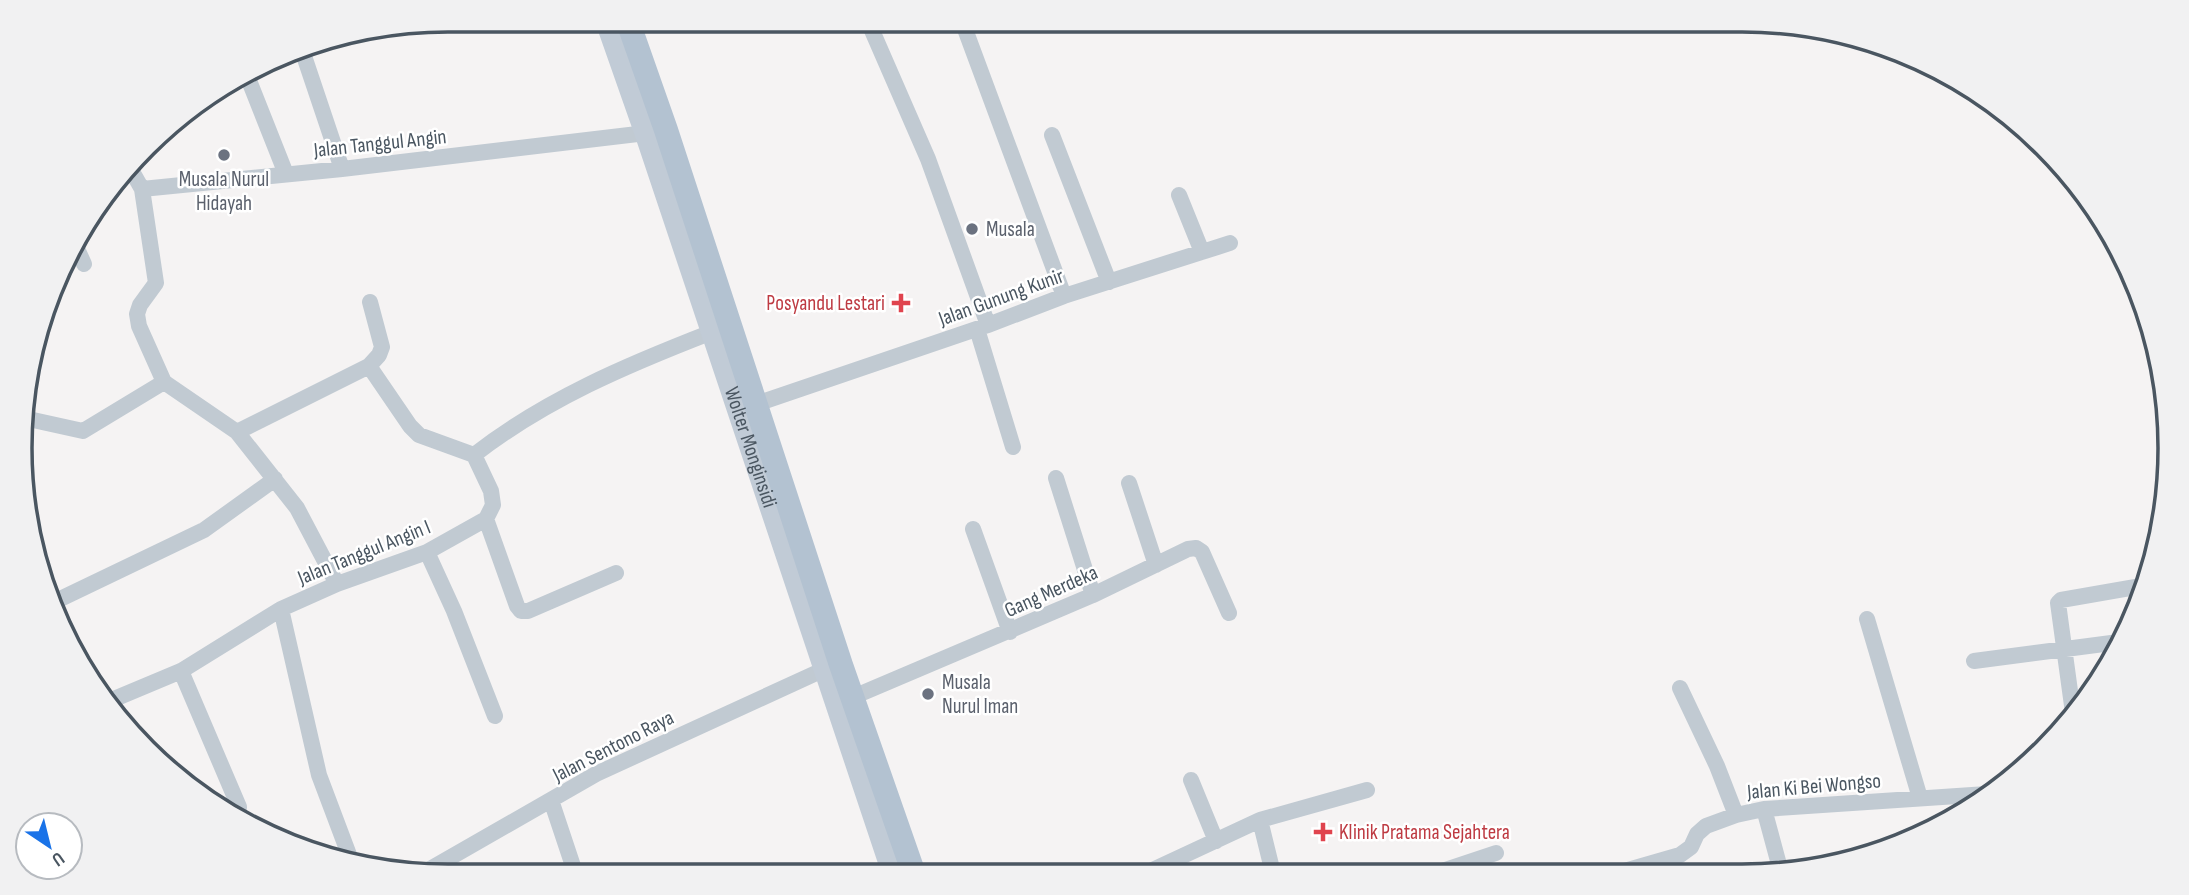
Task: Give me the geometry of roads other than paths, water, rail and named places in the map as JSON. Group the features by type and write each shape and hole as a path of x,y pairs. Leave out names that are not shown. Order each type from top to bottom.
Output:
{"main road":[{"name":"Wolter Monginsidi","path":"610,31 825,669 853,713 910,864"},
{"name":"Wolter Monginsidi","path":"631,31 756,404 853,713 891,864"}],"street":[{"path":"872,31 928,159 983,327 1013,447"},
{"path":"966,31 1064,296"},
{"path":"304,57 342,169"},
{"path":"249,82 286,174"},
{"name":"Jalan Tanggul Angin","path":"142,188 342,169 646,133"},
{"path":"1052,135 1109,282"},
{"path":"134,174 142,188 156,283 140,305 137,314 139,326 164,382 237,432 297,508 337,584"},
{"path":"1180,195 1202,252"},
{"name":"Jalan Gunung Kunir","path":"756,404 983,327 1064,296 1230,243"},
{"path":"79,254 84,264"},
{"path":"237,432 369,366 383,347 370,302"},
{"path":"474,455 573,391 712,332"},
{"path":"369,366 419,435 474,455 491,491 493,505 486,519 521,611 528,611 616,573"},
{"path":"32,420 83,431 164,382"},
{"path":"1056,478 1093,595"},
{"path":"60,598 204,530 275,479"},
{"path":"1129,483 1156,565"},
{"name":"Jalan Tanggul Angin I","path":"117,701 181,671 281,609 337,584 427,552 486,519"},
{"path":"973,529 1010,632"},
{"name":"Gang Merdeka","path":"853,713 1010,632 1188,549 1196,548 1202,552 1229,613"},
{"path":"427,552 454,611 495,716"},
{"path":"2072,702 2058,605 2060,601 2133,588"},
{"path":"281,609 319,775 348,851"},
{"path":"1867,619 1920,798"},
{"path":"1974,661 2108,644"},
{"name":"Jalan Sentono Raya","path":"440,864 617,764 825,669"},
{"path":"181,671 239,808"},
{"path":"1680,688 1717,766 1735,815"},
{"path":"1191,780 1216,841"},
{"path":"1166,864 1260,820 1367,790"},
{"name":"Jalan Ki Bei Wongso","path":"1649,864 1680,855 1691,847 1700,830 1735,815 1764,809 1970,795"},
{"path":"551,800 572,864"},
{"path":"1764,809 1778,862"},
{"path":"1260,820 1271,864"},
{"path":"1463,864 1496,853"}],"place":[{"name":"Musala Nurul Hidayah","path":"224,155"},
{"name":"Musala","path":"972,229"},
{"name":"Posyandu Lestari","path":"901,303"},
{"name":"Musala Nurul Iman","path":"928,694"},
{"name":"Klinik Pratama Sejahtera","path":"1323,832"}]}
